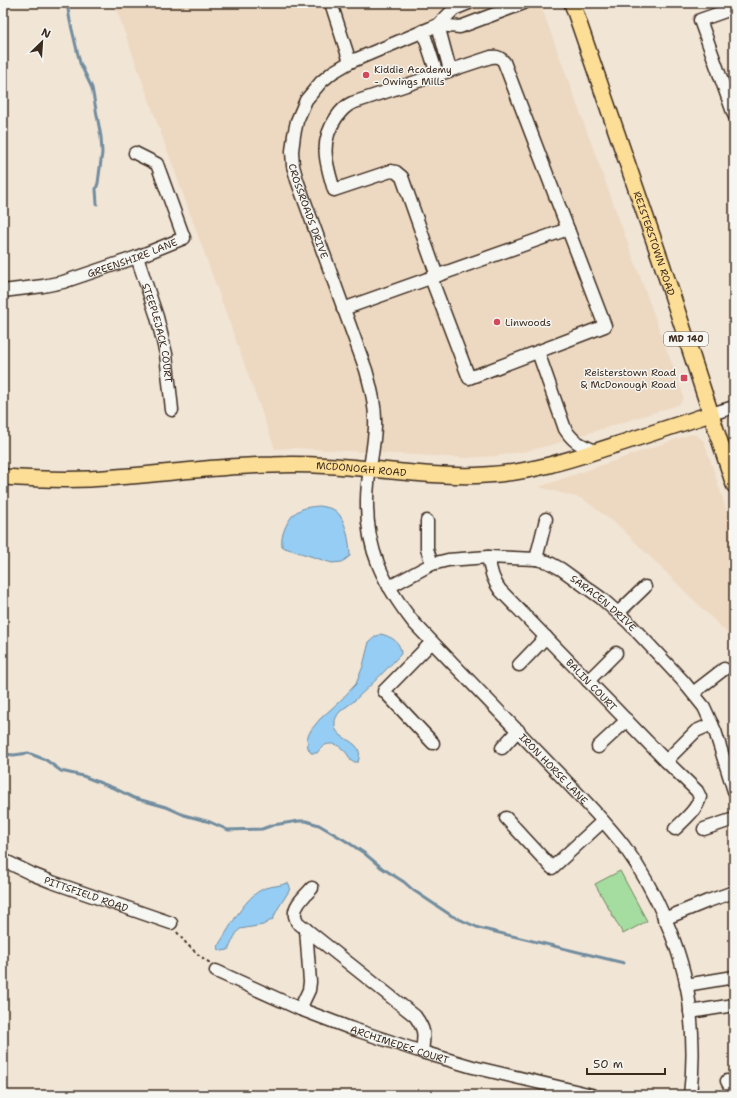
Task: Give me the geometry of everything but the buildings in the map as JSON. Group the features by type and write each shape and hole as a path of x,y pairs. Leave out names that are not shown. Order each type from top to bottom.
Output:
{"main road":[{"name":"REISTERSTOWN ROAD","path":"572,3 662,264 734,485"},
{"name":"MCDONOGH ROAD","path":"3,477 90,479 275,464 370,469 441,475 467,476 498,474 530,470 711,414"}],"street":[{"path":"331,3 350,62"},
{"name":"CROSSROADS DRIVE","path":"370,469 375,428 373,399 366,370 297,180 293,166 292,151 294,135 297,121 306,100 320,82 333,72 350,62 438,25 454,9 469,3"},
{"name":"CROSSROADS DRIVE","path":"438,25 460,27 524,3"},
{"path":"734,8 700,20 734,115"},
{"path":"438,25 450,70"},
{"path":"423,31 437,74"},
{"path":"491,56 496,56 504,62 606,326 469,378 434,277 402,177 396,172 391,172 334,190 325,159 325,146 328,132 347,105 437,74 491,56"},
{"name":"GREENSHIRE LANE","path":"3,291 63,282 137,257 184,238 157,164 135,153"},
{"path":"343,309 568,229"},
{"name":"STEEPLEJACK COURT","path":"137,257 157,317 166,354 172,410"},
{"path":"538,352 565,429 570,437 577,443 595,451"},
{"path":"711,414 734,407"},
{"name":"IRON HORSE LANE","path":"370,469 367,499 367,520 370,539 374,556 389,587 401,606 414,623 518,730 603,821 624,847 650,889 673,939 682,966 689,1000 693,1060 690,1095"},
{"path":"536,558 546,518"},
{"path":"427,521 427,549 432,564"},
{"name":"SARACEN DRIVE","path":"389,587 432,564 448,560 488,557 536,558 561,569 601,598 618,613 693,693 704,707 712,724 734,789"},
{"name":"BALIN COURT","path":"488,557 491,574 494,582 500,590 697,791 700,797 699,803 675,829"},
{"path":"618,613 645,587"},
{"path":"519,665 546,637"},
{"path":"432,642 384,691 433,743"},
{"path":"588,681 616,653"},
{"path":"693,693 724,669"},
{"path":"598,747 627,720"},
{"path":"666,761 696,731 712,724"},
{"path":"502,748 518,730"},
{"path":"506,818 552,868 603,821"},
{"path":"704,829 734,819"},
{"name":"PITTSFIELD ROAD","path":"3,860 52,882 171,923"},
{"path":"312,888 297,905 295,916 298,922 415,1016 424,1031 422,1052"},
{"path":"664,919 734,892"},
{"path":"300,1009 309,990 310,982 306,929"},
{"name":"ARCHIMEDES COURT","path":"216,972 300,1009 350,1028 422,1052 472,1067 592,1095"},
{"path":"686,985 734,978"},
{"path":"690,1012 734,1005"},
{"path":"727,1081 734,1094"}],"path":[{"path":"171,923 195,953 211,963 216,972"}],"shaded area":[{"path":"114,3 540,3 683,394 683,399 681,402 678,405 551,445 496,456 465,458 295,448 275,449"},
{"path":"691,434 696,435 704,441 734,533 734,640 621,528 583,499 539,487"}],"green space":[{"path":"620,871 647,921 623,934 595,884"}],"water":[{"path":"320,506 336,511 345,526 350,556 342,562 332,563 282,546 284,532 291,517 295,513 308,507"},
{"path":"381,634 398,643 401,654 361,694 340,712 335,721 335,728 339,733 358,748 358,762 351,761 343,749 333,744 324,746 317,753 311,753 308,748 307,738 311,730 320,719 356,684 363,666 369,642"},
{"path":"287,883 290,887 289,891 273,919 263,925 240,929 228,950 222,951 218,949 219,944 234,920 251,898 265,888"}],"waterway":[{"path":"67,3 80,63 92,88 101,137 102,153 96,189 97,204"},
{"path":"3,754 14,755 28,753 46,760 61,771 83,776 134,798 166,807 184,815 210,822 228,830 262,829 273,825 299,821 306,821 319,825 364,853 382,868 452,916 479,928 624,963"}],"place":[{"name":"Kiddie Academy - Owings Mills","path":"366,75"},
{"name":"Linwoods","path":"497,322"},
{"name":"Reisterstown Road & McDonough Road","path":"684,378"}]}
